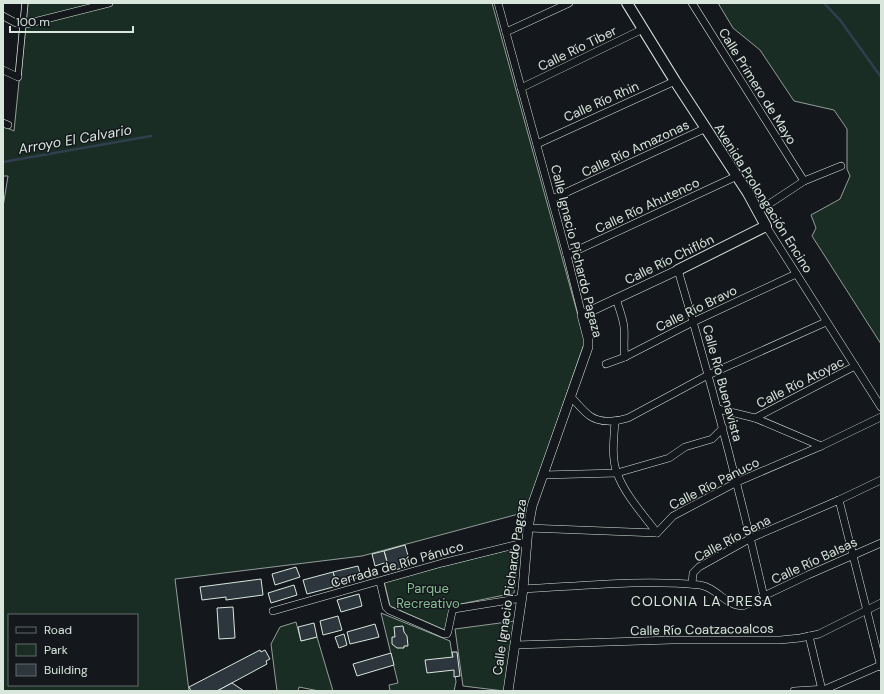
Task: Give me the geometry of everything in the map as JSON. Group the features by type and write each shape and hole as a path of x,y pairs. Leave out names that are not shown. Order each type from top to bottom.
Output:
{"main road":[{"name":"Avenida Prolongación Encino","path":"627,3 675,81 737,176 766,226"},
{"name":"Calle Río Chiflón","path":"678,270 766,226"}],"street":[{"path":"3,70 18,77 25,3"},
{"path":"3,16 16,23 23,24 109,3"},
{"name":"Calle Ignacio Pichardo Pagaza","path":"498,3 552,199 588,338 588,348 532,506 528,528 522,594 508,691"},
{"path":"506,32 569,3"},
{"name":"Calle Primero de Mayo","path":"692,3 804,181"},
{"name":"Calle Río Tiber","path":"521,88 643,29"},
{"name":"Calle Río Rhin","path":"537,144 675,81"},
{"name":"Calle Río Amazonas","path":"552,199 706,128"},
{"path":"757,212 804,181 841,166"},
{"name":"Calle Río Ahutenco","path":"567,255 737,176"},
{"name":"Avenida Prolongación Encino","path":"766,226 881,407"},
{"name":"Calle Río Chiflón","path":"582,315 678,270"},
{"name":"Calle Río Buenavista","path":"678,270 723,428 751,538 764,597"},
{"name":"Calle Río Bravo","path":"606,364 625,357 694,322 796,274"},
{"path":"616,299 624,328 625,357"},
{"path":"571,397 590,416 607,421 628,418 708,375 826,322"},
{"name":"Calle Río Atoyac","path":"755,418 855,366"},
{"path":"718,409 755,418 821,446"},
{"name":"Calle Río Panuco","path":"657,532 673,516 737,482 821,446 881,418"},
{"path":"615,421 614,445 617,473 629,495 657,532"},
{"path":"543,475 617,473 668,458 685,447 712,439 723,428"},
{"name":"Calle Río Sena","path":"692,584 693,573 699,567 751,538 881,480"},
{"path":"794,691 822,690 881,666 839,500"},
{"path":"528,528 657,532"},
{"name":"Cerrada de Río Pánuco","path":"273,611 380,582 442,563 527,542"},
{"name":"Calle Río Balsas","path":"692,584 706,586 731,603 739,606 746,605 881,542"},
{"path":"380,582 386,607 389,610 444,634 447,634 448,632 454,609 522,594 643,583 692,584"},
{"name":"Calle Río Coatzacoalcos","path":"515,645 672,640 780,640 809,636 825,631 881,603"},
{"path":"809,636 822,690"}],"green space":[{"path":"27,3 492,3 585,341 526,512 362,556 175,579 189,691 3,691 3,207 8,176 3,176 3,126 14,131"},
{"path":"718,3 881,3 881,344 812,236 816,228 811,215 840,199 850,176 847,169 847,129 834,110 794,101 760,50 733,28"},
{"name":"Parque Recreativo","path":"519,547 514,593 451,606 447,631 390,606 384,581"},
{"path":"381,613 450,641 456,682 454,691 390,691 389,685 398,683"},
{"path":"515,621 504,691 463,686 455,629"},
{"path":"296,622 301,641 317,637 333,691 319,691 299,687 298,691 277,691 271,644 280,627"}],"building":[{"path":"405,545 411,566 390,571 384,551"},
{"path":"384,551 387,562 375,566 372,554"},
{"path":"358,566 361,577 336,583 333,572"},
{"path":"296,567 300,577 275,585 272,574"},
{"path":"333,572 337,586 307,594 303,580"},
{"path":"261,579 263,595 226,600 226,597 202,600 200,587"},
{"path":"294,585 297,595 271,603 268,593"},
{"path":"359,594 362,606 341,612 337,600"},
{"path":"233,607 235,638 219,639 217,608"},
{"path":"338,616 342,630 323,635 320,621"},
{"path":"314,623 317,637 301,641 298,627"},
{"path":"375,624 379,637 350,644 347,632"},
{"path":"403,626 404,632 407,636 408,646 404,646 404,648 397,648 392,644 392,637 395,637 394,627"},
{"path":"344,634 347,645 339,648 335,637"},
{"path":"260,650 261,652 265,650 270,659 266,661 267,664 217,691 191,691 189,687"},
{"path":"452,652 457,652 460,676 454,677 454,670 427,673 425,660 453,657"},
{"path":"391,653 394,665 357,676 353,664"},
{"path":"232,683 244,691 217,691"}],"waterway":[{"path":"824,3 840,20 881,77"},
{"name":"Arroyo El Calvario","path":"3,162 151,136"}],"district":[{"name":"COLONIA LA PRESA","path":"702,601"}]}
